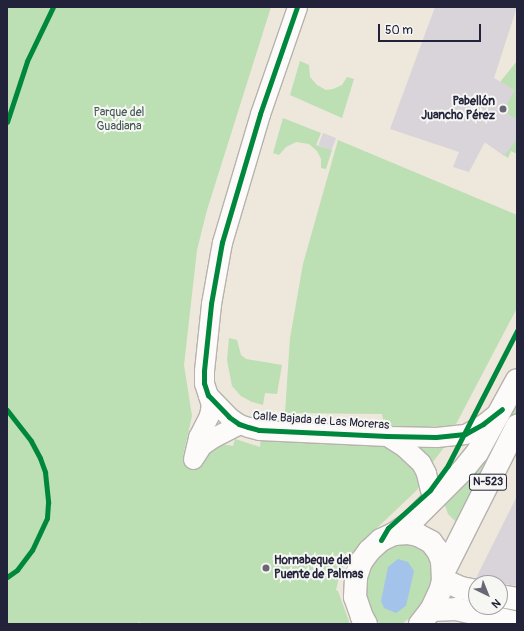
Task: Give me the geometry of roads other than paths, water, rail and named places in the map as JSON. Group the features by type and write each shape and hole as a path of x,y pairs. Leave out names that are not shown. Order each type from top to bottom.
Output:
{"main road":[{"name":"N-523","path":"366,624 356,601 356,577 369,550 381,540 394,534 410,522 463,470 478,453 517,380"},
{"name":"N-523","path":"443,576 517,426"},
{"name":"N-523","path":"394,534 407,533 418,535 431,542 438,551 442,561 443,576 441,590 426,617"},
{"path":"443,576 461,588 468,589"},
{"path":"426,617 456,609 517,623"}],"street":[{"name":"Calle Bajada de Las Moreras","path":"239,424 225,430 202,446 193,459 198,437 209,415 211,405 204,383 204,371 212,304 222,242 260,114 297,7"},
{"name":"Calle Bajada de Las Moreras","path":"208,395 239,424 259,430 436,437 465,434 483,424 502,409"},
{"name":"Calle Bajada de Las Moreras","path":"387,436 404,447 420,463 426,473 430,490"}],"water":[{"path":"398,559 408,562 414,571 406,606 396,613 384,608 381,601 388,567"}],"place":[{"name":"Pabellón Juancho Pérez","path":"503,109"},
{"name":"Hornabeque del Puente de Palmas","path":"266,568"}],"park label":[{"name":"Parque del Guadiana","path":"119,120"}]}
